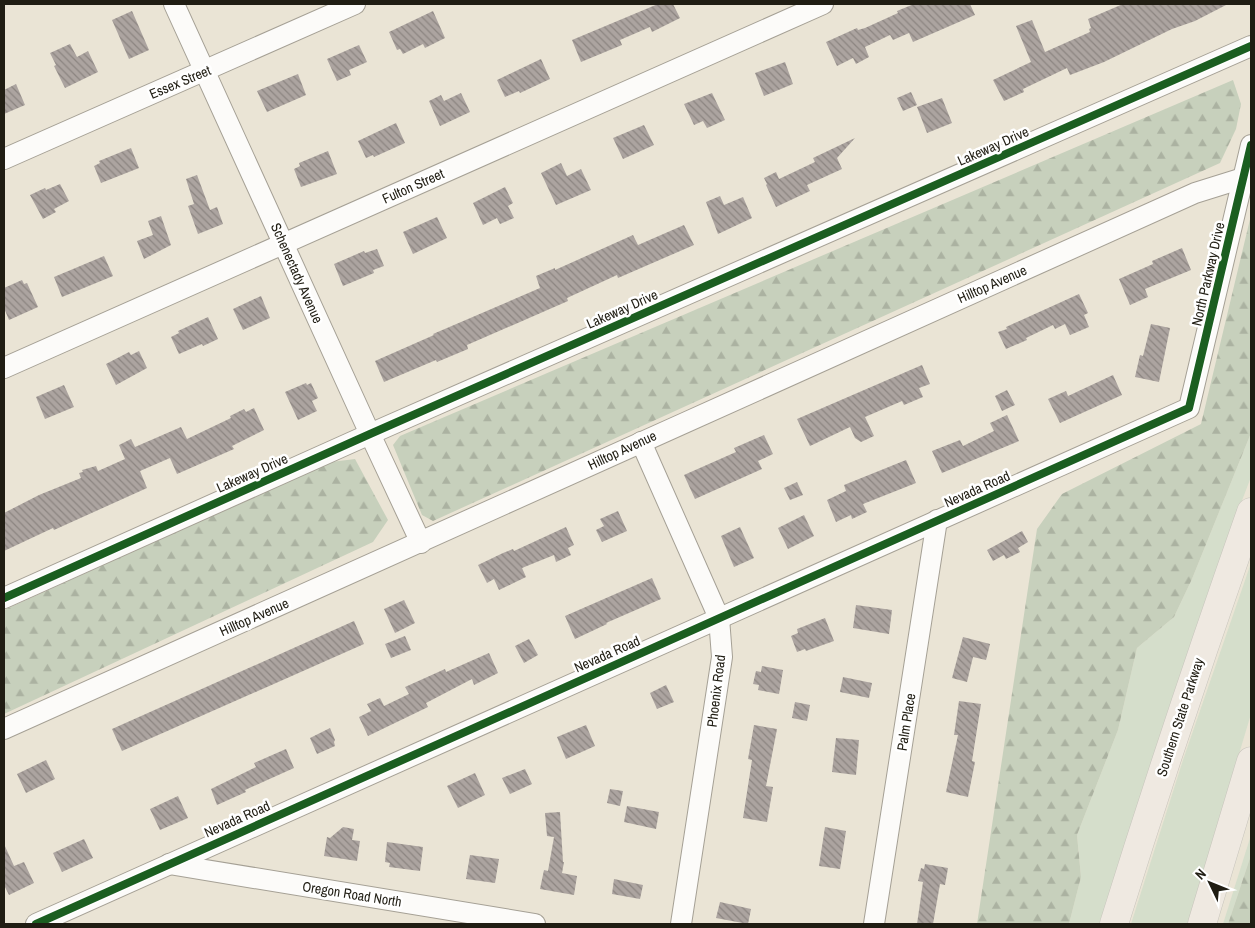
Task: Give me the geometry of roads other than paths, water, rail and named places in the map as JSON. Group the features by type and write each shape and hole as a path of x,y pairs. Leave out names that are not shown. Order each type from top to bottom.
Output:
{"highway":[{"name":"Southern State Parkway","path":"1114,924 1168,754 1251,512"},
{"path":"1202,924 1251,761"}],"street":[{"name":"Schenectady Avenue","path":"174,4 206,70 421,543"},
{"name":"Essex Street","path":"4,159 356,4"},
{"name":"Fulton Street","path":"4,368 823,4"},
{"name":"Lakeway Drive","path":"4,598 370,434 1251,46"},
{"name":"North Parkway Drive","path":"1189,408 1251,145"},
{"name":"Hilltop Avenue","path":"4,729 421,543 1195,193 1243,178"},
{"name":"Nevada Road","path":"36,924 1189,408"},
{"name":"Phoenix Road","path":"641,442 719,618 722,657 681,924"},
{"name":"Palm Place","path":"874,924 938,520"},
{"name":"Oregon Road North","path":"169,864 535,924"}]}
